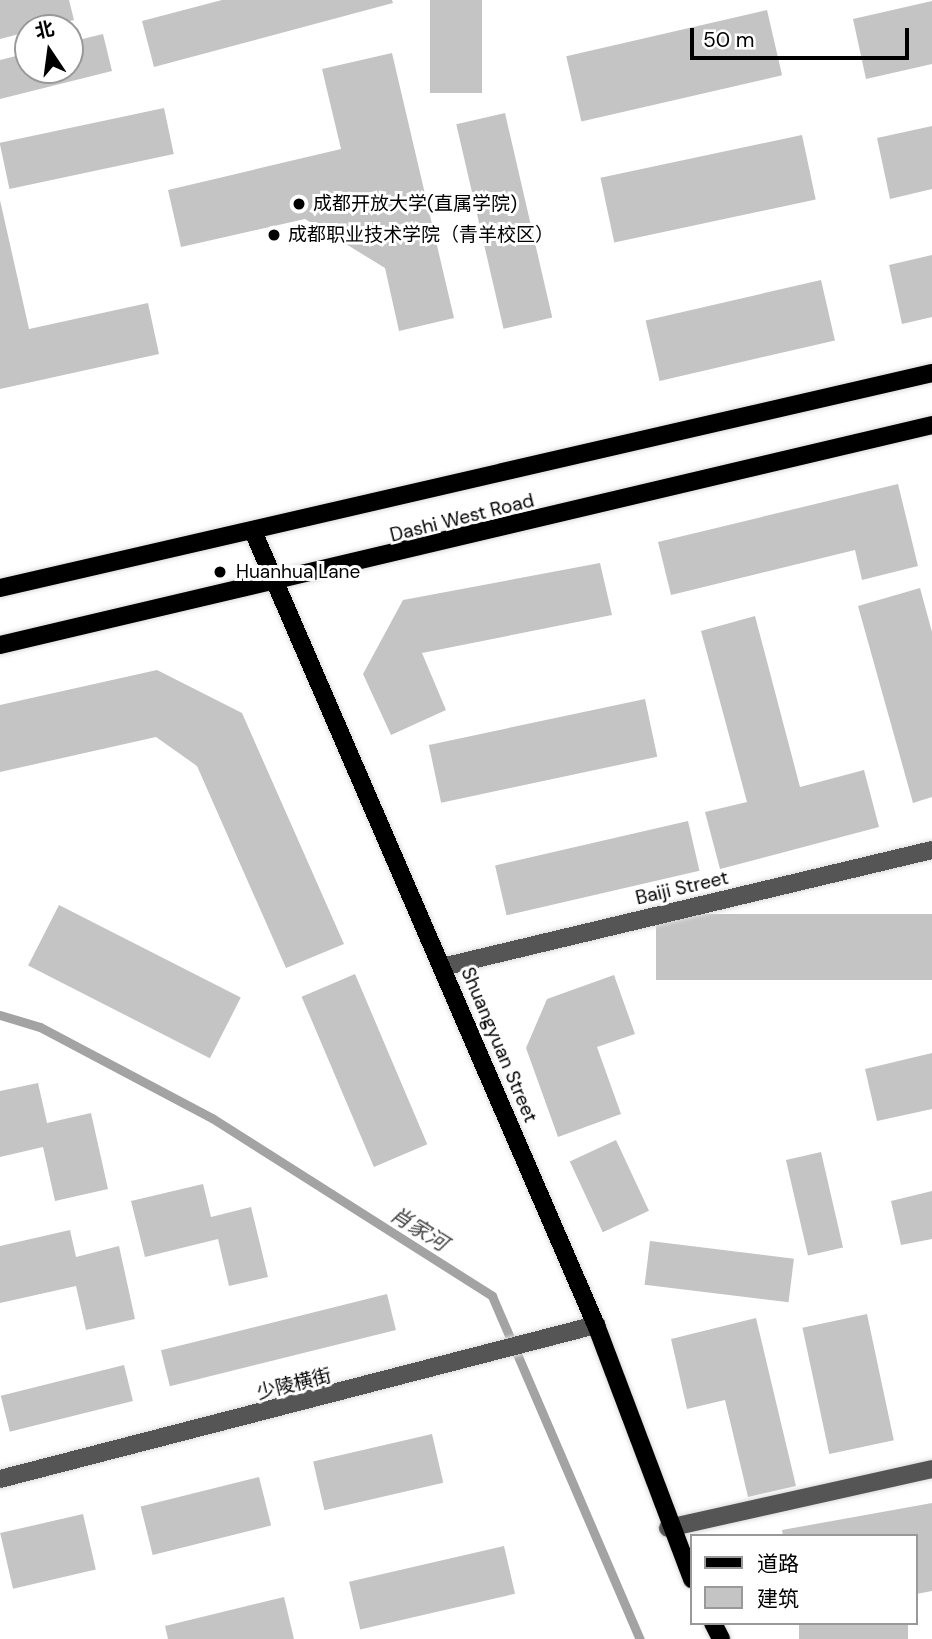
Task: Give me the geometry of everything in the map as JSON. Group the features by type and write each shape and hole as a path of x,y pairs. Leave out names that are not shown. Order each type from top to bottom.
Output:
{"main road":[{"name":"Dashi West Road","path":"0,588 932,373"},
{"name":"Dashi West Road","path":"0,645 275,585 932,425"},
{"name":"Shuangyuan Street","path":"253,531 596,1325 668,1528 690,1575"}],"street":[{"name":"Baiji Street","path":"442,967 932,850"},
{"name":"少陵横街","path":"0,1479 552,1341 596,1325"},
{"path":"668,1528 932,1469"}],"building":[{"path":"0,0 69,0 72,14 14,14 14,35 0,39"},
{"path":"222,0 392,0 393,3 154,67 142,21"},
{"path":"430,0 482,0 482,93 430,93"},
{"path":"932,1 932,64 866,79 853,19"},
{"path":"767,10 782,75 581,122 566,56"},
{"path":"103,34 112,71 84,78 84,39"},
{"name":"成都开放大学(直属学院)","path":"392,53 454,318 399,331 385,268 305,219 181,247 168,190 341,149 322,69"},
{"path":"14,56 14,84 60,84 0,99 0,60"},
{"path":"164,108 174,154 9,189 0,143"},
{"path":"505,113 552,318 504,329 456,124"},
{"path":"932,126 932,189 890,199 877,138"},
{"path":"802,135 816,200 614,242 601,178"},
{"path":"0,200 29,329 148,303 159,354 0,389"},
{"path":"932,255 932,317 902,324 889,265"},
{"path":"821,280 835,340 660,381 646,320"},
{"path":"898,484 918,566 862,580 855,550 671,595 658,542"},
{"path":"600,563 612,615 422,653 446,710 391,735 363,674 403,600"},
{"path":"920,588 932,632 932,797 913,803 858,606"},
{"path":"755,616 800,787 864,770 879,827 720,869 705,812 747,802 701,631"},
{"path":"157,670 242,713 344,944 286,968 197,766 156,737 0,772 0,705"},
{"path":"645,699 657,757 441,803 429,745"},
{"path":"688,821 699,871 507,915 495,866"},
{"path":"59,905 241,998 210,1058 28,966"},
{"path":"656,914 932,914 932,980 656,980"},
{"path":"355,974 427,1144 374,1167 302,997"},
{"path":"614,975 635,1034 597,1047 621,1114 558,1137 526,1048 547,999"},
{"path":"932,1053 932,1109 877,1121 865,1069"},
{"path":"38,1083 47,1123 91,1113 108,1189 55,1201 43,1147 0,1157 0,1091"},
{"path":"616,1140 649,1211 603,1232 570,1162"},
{"path":"821,1152 843,1247 808,1256 786,1160"},
{"path":"203,1184 211,1217 251,1207 268,1277 229,1286 218,1239 145,1257 131,1201"},
{"path":"932,1191 932,1239 901,1245 891,1201"},
{"path":"70,1230 76,1257 119,1246 135,1319 86,1330 76,1286 0,1303 0,1246"},
{"path":"650,1241 794,1259 789,1302 645,1285"},
{"path":"387,1294 396,1330 170,1386 161,1350"},
{"path":"867,1314 894,1440 829,1454 802,1328"},
{"path":"756,1318 796,1486 748,1497 725,1400 687,1409 671,1339"},
{"path":"124,1365 133,1401 10,1432 1,1396"},
{"path":"432,1434 443,1483 324,1510 313,1461"},
{"path":"259,1477 271,1526 153,1555 141,1507"},
{"path":"932,1503 932,1591 918,1594 918,1534 783,1534 782,1530"},
{"path":"83,1514 96,1570 13,1589 0,1533"},
{"path":"504,1546 515,1594 360,1630 349,1582"},
{"path":"284,1597 294,1639 168,1639 165,1626"},
{"path":"799,1625 908,1625 908,1639 799,1639"}],"waterway":[{"name":"肖家河","path":"0,1015 40,1027 212,1118 492,1296 640,1639"}],"place":[{"name":"成都开放大学(直属学院)","path":"299,204"},
{"name":"成都职业技术学院（青羊校区）","path":"274,235"},
{"name":"Huanhua Lane","path":"220,572"}]}
